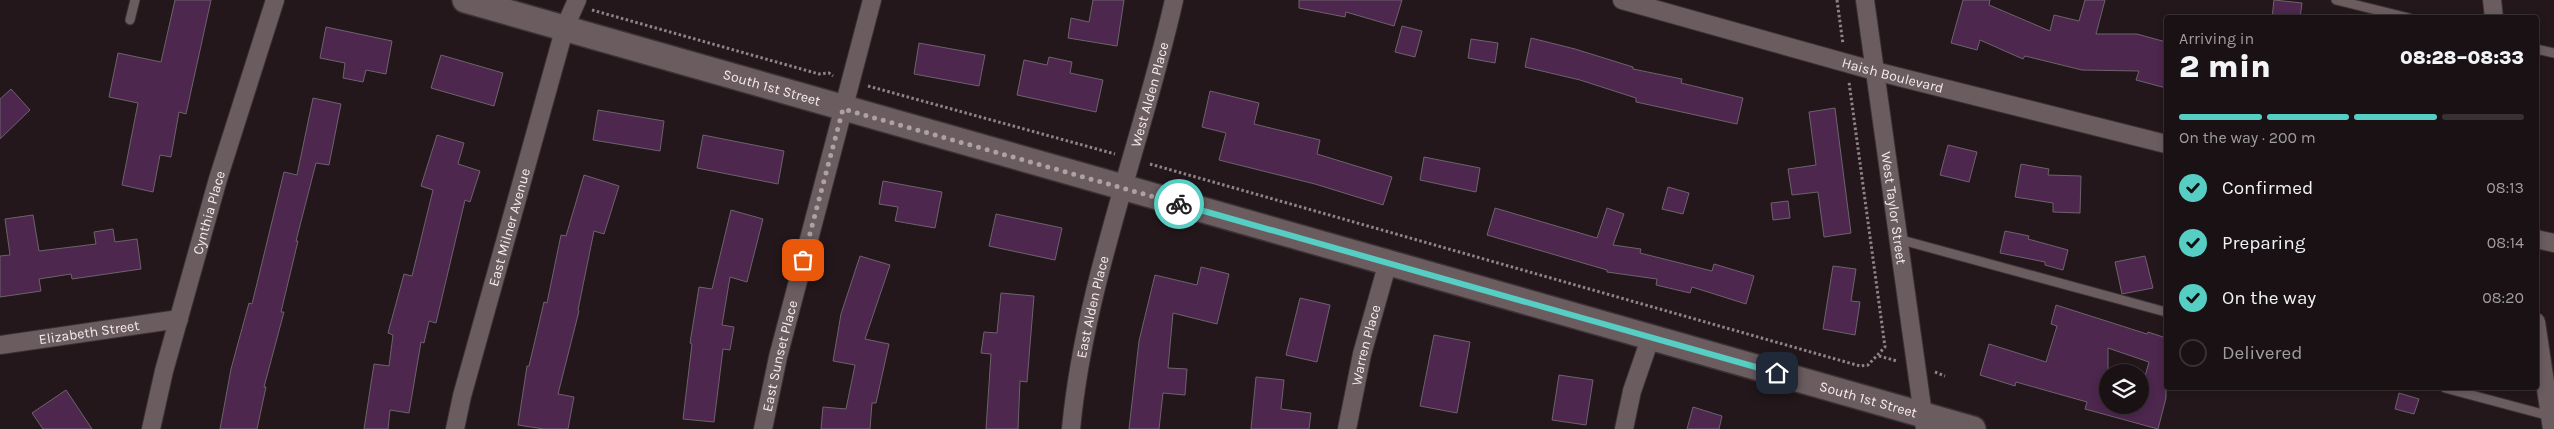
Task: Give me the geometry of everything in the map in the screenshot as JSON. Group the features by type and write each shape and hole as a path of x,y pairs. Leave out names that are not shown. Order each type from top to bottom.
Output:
{"street":[{"name":"Cynthia Place","path":"151,429 164,371 218,179 275,0"},
{"name":"South 1st Street","path":"465,0 572,11 843,109 1651,336 1924,422 1973,429"},
{"name":"East Sunset Place","path":"763,429 778,357 843,109 852,82 872,0"},
{"name":"West Alden Place","path":"1122,188 1174,0"},
{"name":"Haish Boulevard","path":"1622,0 1846,64 2164,143"},
{"name":"West Taylor Street","path":"1865,0 1924,422"},
{"path":"2492,0 2494,15"},
{"name":"East Milner Avenue","path":"455,429 572,11"},
{"name":"East Alden Place","path":"1071,429 1080,359 1122,188"},
{"path":"2539,240 2554,243"},
{"name":"Warren Place","path":"1347,429 1362,354 1388,262"},
{"name":"Elizabeth Street","path":"0,345 179,319"},
{"path":"1624,429 1632,391 1651,336"},
{"path":"2539,341 2552,423"}],"lane":[{"path":"130,20 135,0"},
{"path":"2336,0 2397,15"},
{"path":"2539,50 2554,53"},
{"path":"1898,239 2164,311"},
{"path":"2451,390 2552,423"}],"path":[{"path":"572,11 818,74 829,73 852,82 1083,147 1131,157 1161,169 1860,366 1868,365 1885,347 1837,0"}],"building":[{"path":"175,0 211,0 186,114 179,112 171,157 160,155 153,192 122,185 138,103 109,97 118,53 161,62"},
{"path":"1093,0 1124,0 1117,46 1068,38 1071,18 1089,22"},
{"path":"1299,0 1402,0 1394,26 1346,12 1345,17 1299,8"},
{"path":"1963,0 1990,0 1989,5 2050,31 2054,15 2079,21 2085,0 2105,0 2096,34 2137,34 2164,41 2164,87 2136,80 2139,71 2082,70 2025,56 2023,59 1980,40 1977,50 1951,43"},
{"path":"2274,0 2302,3 2300,15 2272,15"},
{"path":"1402,26 1422,31 1415,57 1395,52"},
{"path":"326,27 392,41 386,74 366,70 363,82 343,78 345,63 320,58"},
{"path":"1531,38 1575,49 1633,67 1633,69 1682,79 1681,83 1743,98 1737,124 1636,102 1636,98 1580,80 1525,67"},
{"path":"1471,39 1498,43 1495,63 1468,58"},
{"path":"919,43 985,55 979,86 914,74"},
{"path":"441,55 503,73 494,106 431,88"},
{"path":"1049,57 1072,62 1070,73 1103,80 1096,112 1017,95 1024,60 1047,65"},
{"path":"11,89 30,110 0,139 0,99"},
{"path":"1210,91 1259,103 1254,124 1320,140 1317,154 1392,177 1383,205 1315,184 1219,160 1226,133 1202,127"},
{"path":"313,98 341,104 329,165 316,163 296,241 298,241 281,312 284,312 264,387 266,387 257,429 220,429 231,369 249,303 252,304 284,172 297,175"},
{"path":"1835,108 1851,233 1824,237 1818,192 1792,195 1788,169 1816,165 1809,112"},
{"path":"598,110 664,121 660,151 593,140"},
{"path":"437,135 464,143 458,164 480,171 470,202 465,200 436,323 429,321 424,343 421,342 409,413 390,410 388,429 364,429 374,364 389,366 393,335 388,333 404,274 412,276 433,190 421,186"},
{"path":"703,135 784,151 778,184 697,168"},
{"path":"1948,145 1977,152 1969,182 1940,175"},
{"path":"1424,157 1480,168 1476,192 1420,180"},
{"path":"2021,164 2049,169 2048,175 2081,176 2080,213 2053,212 2053,203 2015,197"},
{"path":"584,175 619,186 604,234 594,231 579,311 558,394 574,397 568,429 544,429 518,425 527,366 529,366 544,302 547,303 561,235 566,236"},
{"path":"883,181 942,192 935,228 895,221 898,207 879,204"},
{"path":"1668,187 1689,193 1683,214 1662,209"},
{"path":"1788,201 1790,218 1773,220 1771,203"},
{"path":"1495,208 1597,238 1607,208 1624,214 1613,245 1641,249 1640,253 1712,271 1714,264 1754,276 1746,304 1692,287 1690,293 1656,285 1657,279 1607,272 1607,270 1487,235"},
{"path":"731,210 763,219 747,282 730,277 722,325 734,327 730,350 723,349 714,422 683,419 692,344 690,343 699,287 712,289"},
{"path":"996,214 1062,228 1055,260 989,246"},
{"path":"33,215 39,251 96,244 94,232 113,229 115,242 137,239 141,269 72,279 71,274 39,279 41,291 0,297 0,256 10,255 5,219"},
{"path":"2005,231 2029,236 2028,239 2068,250 2063,270 2045,265 2045,262 2000,253"},
{"path":"860,256 890,265 865,339 889,344 876,403 872,403 870,429 821,429 823,407 846,409 855,365 833,361 841,314"},
{"path":"2145,256 2153,288 2122,294 2115,262"},
{"path":"1833,266 1856,269 1851,301 1860,302 1855,335 1823,329"},
{"path":"1201,267 1229,274 1217,324 1173,313 1168,368 1187,369 1185,395 1163,393 1159,429 1129,429 1139,341 1155,275 1197,285"},
{"path":"1001,293 1034,296 1027,382 1020,381 1018,429 986,429 991,354 981,353 984,332 997,333"},
{"path":"1300,298 1330,305 1317,362 1286,355"},
{"path":"2056,305 2147,334 2148,332 2164,337 2164,390 2166,390 2166,398 2158,429 2103,414 2149,414 2149,362 2108,348 2108,364 2099,364 2099,413 2085,409 2087,402 2016,382 2015,386 1980,375 1989,344 2046,362 2057,326 2051,324"},
{"path":"1434,335 1470,342 1457,413 1420,406"},
{"path":"1559,375 1593,380 1586,425 1552,420"},
{"path":"1256,377 1284,380 1281,409 1311,413 1309,429 1251,429"},
{"path":"66,390 92,429 43,429 32,413"},
{"path":"2399,393 2419,399 2414,414 2395,409"},
{"path":"1693,407 1722,416 1719,429 1687,429"}],"way so far":[{"path":"803,260 843,109 1179,204"}],"route":[{"path":"1179,204 1777,373"}]}
